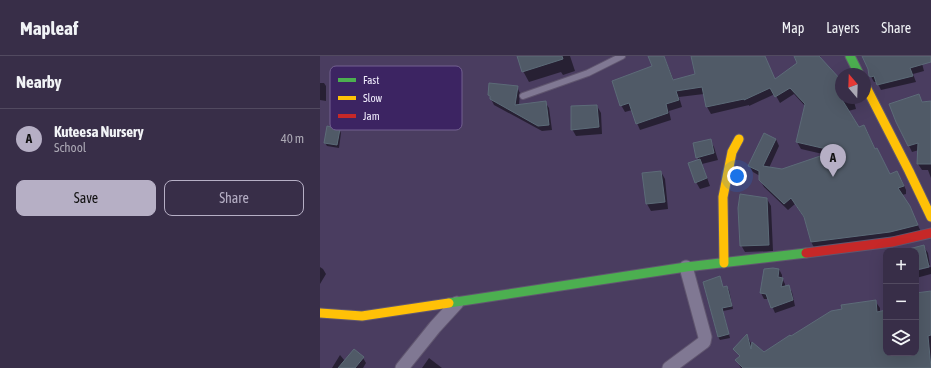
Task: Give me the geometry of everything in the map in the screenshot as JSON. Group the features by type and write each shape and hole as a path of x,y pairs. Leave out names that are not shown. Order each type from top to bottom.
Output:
{"street":[{"path":"850,56 856,68"},
{"path":"871,97 931,217"},
{"path":"724,263 723,197 732,152 739,139"},
{"path":"320,313 362,316 394,312 686,267 892,242 931,233"},
{"path":"668,368 704,342 705,337 686,267"},
{"path":"402,368 435,327 457,303"}],"lane":[{"path":"523,96 588,73 622,56"}],"building":[{"path":"517,56 562,56 563,59 522,72"},
{"path":"648,56 664,56 673,80 695,74 691,56 765,56 775,79 797,63 794,56 819,56 835,73 835,104 845,104 859,127 864,125 875,149 877,148 890,174 897,171 904,186 898,188 910,206 918,225 890,232 811,242 804,217 791,198 784,204 759,180 759,171 748,166 764,133 776,139 763,166 782,169 835,151 796,142 805,104 790,88 775,97 770,88 744,100 706,107 702,87 676,91 679,100 666,104 668,113 636,124 629,103 620,106 612,81 652,66"},
{"path":"862,56 931,56 931,62 910,68 913,76 877,85 874,76 871,77 871,68 868,68"},
{"path":"489,83 518,86 515,105 546,101 549,125 538,126 490,99 490,96 488,95"},
{"path":"919,94 922,102 931,101 931,164 917,164 918,143 908,146 889,104"},
{"path":"597,105 599,127 571,130 571,106"},
{"path":"327,126 330,127 330,130 340,130 337,145 324,143"},
{"path":"711,139 714,153 696,158 693,143"},
{"path":"700,159 707,178 695,183 688,163"},
{"path":"661,171 665,202 646,204 642,173"},
{"path":"740,194 767,198 769,245 740,246 738,208"},
{"path":"924,245 929,267 919,269 919,248 912,248"},
{"path":"764,269 779,269 778,277 783,278 781,287 789,285 793,300 771,308 766,294 760,293"},
{"path":"720,276 723,287 727,286 732,306 722,308 729,334 718,337 703,282"},
{"path":"931,291 931,335 928,336 931,368 743,368 735,360 740,356 733,349 747,334 751,349 752,342 764,352 831,311 842,309 841,305 876,300 877,312 883,311 883,356 919,356 919,293"},
{"path":"354,349 364,357 355,368 338,368"}],"traffic: fast":[{"path":"850,56 856,68"},
{"path":"449,303 686,267 806,253"}],"traffic: slow":[{"path":"871,97 931,217"},
{"path":"724,263 723,197 732,152 739,139"},
{"path":"320,313 362,316 449,303"}],"traffic: jam":[{"path":"806,253 892,242 931,233"}],"place":[{"name":"Kuteesa Nursery","path":"833,177"}]}
